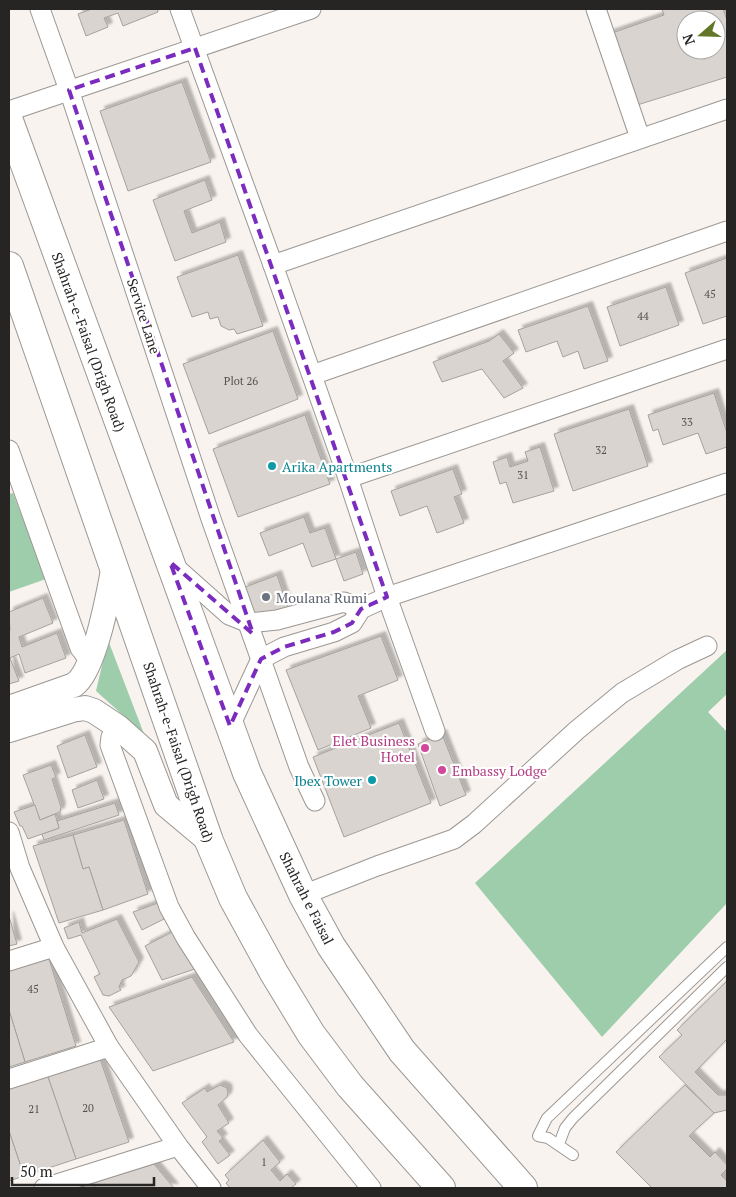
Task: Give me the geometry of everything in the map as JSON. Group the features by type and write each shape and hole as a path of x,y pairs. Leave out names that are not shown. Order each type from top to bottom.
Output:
{"highway":[{"name":"Shahrah-e-Faisal (Drigh Road)","path":"9,121 170,562"},
{"name":"Shahrah-e-Faisal (Drigh Road)","path":"9,266 209,841 233,898 274,973 311,1034 350,1086 439,1186"},
{"name":"Shahrah e Faisal","path":"170,562 246,773 303,895 331,946 402,1051 523,1188"}],"street":[{"name":"Service Lane","path":"40,9 70,90 208,510 299,767 315,801"},
{"path":"180,9 312,375 387,597 435,731"},
{"path":"9,111 311,9"},
{"path":"596,9 640,138"},
{"path":"273,265 727,109"},
{"path":"312,375 727,231"},
{"path":"348,478 727,349"},
{"path":"9,450 80,648 82,653 90,659"},
{"path":"230,726 261,659 284,647 334,632 352,623 361,609 387,597 727,483"},
{"path":"170,562 229,615 249,624 276,620 344,602 361,609"},
{"path":"9,708 74,685 80,681 90,659 105,609 114,565"},
{"path":"303,895 454,839 474,824 577,730 622,693 677,660 707,646"},
{"path":"9,730 72,710 85,708 94,711 118,727 145,750 166,805 209,841"},
{"path":"118,727 111,737 110,745 169,907 186,938 248,1035 371,1188"},
{"path":"9,832 20,868 54,947 109,1047 178,1146 211,1188"},
{"path":"9,961 54,947"},
{"path":"9,1078 109,1047"},
{"path":"44,1188 178,1146"}],"lane":[{"path":"572,1155 559,1144 548,1138 538,1136 547,1118 727,947"},
{"path":"559,1144 565,1128 573,1118 727,967"}],"highlighted area":[{"path":"195,48 387,597 361,609 352,623 334,632 284,647 261,659 230,726 170,562 253,634 69,90"}],"green space":[{"path":"13,493 46,579 9,592 9,494"},
{"path":"108,640 144,734 96,691"},
{"path":"727,650 727,694 708,712 727,732 727,903 602,1037 475,883"}],"building":[{"path":"92,9 157,9 158,12 123,26 118,13 104,18 108,27 86,36 78,14"},
{"path":"662,9 723,9 676,10 676,60 726,60 726,17 727,77 634,106 609,34 664,15"},
{"path":"182,82 211,162 128,191 100,111"},
{"path":"205,180 212,200 184,211 192,233 220,222 226,242 175,261 153,200"},
{"path":"238,255 263,326 237,334 234,329 229,330 221,326 218,317 210,319 208,312 192,317 177,277"},
{"path":"727,258 727,316 703,324 685,273"},
{"path":"666,287 679,325 620,346 607,307"},
{"path":"588,306 608,361 584,369 578,351 563,357 557,341 526,352 518,330"},
{"path":"273,331 298,399 209,434 183,364"},
{"path":"499,334 514,353 503,361 523,388 504,398 482,369 442,382 433,362 489,341"},
{"path":"714,393 727,433 727,447 706,454 698,433 663,445 658,429 653,431 648,415"},
{"path":"629,409 648,466 573,491 554,434"},
{"name":"Arika Apartments","path":"305,415 330,484 238,517 213,449"},
{"path":"540,447 554,491 513,503 506,482 500,484 493,462 507,457 510,467 528,461 525,452"},
{"path":"453,469 462,494 454,497 464,523 437,533 427,506 400,516 391,491"},
{"path":"304,517 310,533 325,528 336,559 312,567 303,543 269,556 260,533"},
{"path":"356,552 363,574 344,581 336,559"},
{"name":"Moulana Rumi","path":"277,575 288,607 254,620 243,588"},
{"path":"43,598 53,623 19,637 22,647 57,633 66,658 25,673 19,654 10,658 19,681 9,684 9,612"},
{"path":"381,636 398,680 358,696 371,728 318,750 286,670"},
{"name":"Ibex Tower","path":"399,723 431,803 344,837 313,757"},
{"name":"Embassy Lodge","path":"442,734 466,795 440,806 418,744"},
{"path":"85,735 97,767 68,778 57,746"},
{"path":"51,765 56,777 52,779 61,807 60,812 40,820 23,775"},
{"path":"97,780 104,799 78,808 72,790"},
{"path":"115,803 119,815 44,840 42,834 59,828 57,821"},
{"path":"35,805 40,820 55,814 59,828 28,839 14,812"},
{"path":"124,820 148,894 103,910 89,867 83,869 73,835"},
{"path":"73,835 83,869 89,867 103,910 59,923 33,846"},
{"path":"158,903 164,919 142,930 133,912"},
{"path":"9,916 17,944 9,946"},
{"path":"117,919 139,962 131,976 122,980 119,987 121,990 109,996 103,995 94,977 100,974 81,935 68,939 64,928 79,922 82,933"},
{"path":"172,932 195,969 162,980 145,946"},
{"path":"48,956 76,1046 25,1062 9,1010 9,968"},
{"path":"192,977 234,1042 153,1071 109,1007"},
{"path":"726,982 727,1039 695,1072 718,1095 727,1095 727,1110 714,1113 659,1057 682,1035 677,1030"},
{"path":"9,1010 25,1062 9,1067"},
{"path":"100,1059 129,1142 76,1159 47,1074"},
{"path":"47,1074 76,1159 24,1176 9,1131 9,1087"},
{"path":"220,1085 227,1088 228,1093 227,1097 218,1105 229,1123 217,1131 223,1138 219,1141 230,1155 218,1164 202,1142 207,1137 182,1103 205,1088 207,1092"},
{"path":"685,1085 714,1113 689,1136 710,1157 715,1152 727,1165 727,1169 721,1175 727,1181 727,1188 652,1188 616,1152"},
{"path":"9,1131 24,1176 9,1181"},
{"path":"263,1140 280,1162 271,1170 280,1181 287,1174 296,1184 291,1188 230,1188 226,1183 229,1180 225,1175"},
{"path":"154,1164 174,1188 95,1188 93,1183"},
{"path":"93,1183 95,1188 76,1188"}],"place":[{"name":"Arika Apartments","path":"272,466"},
{"name":"Moulana Rumi","path":"266,597"},
{"name":"Elet Business Hotel","path":"425,748"},
{"name":"Embassy Lodge","path":"442,770"},
{"name":"Ibex Tower","path":"372,780"}]}
